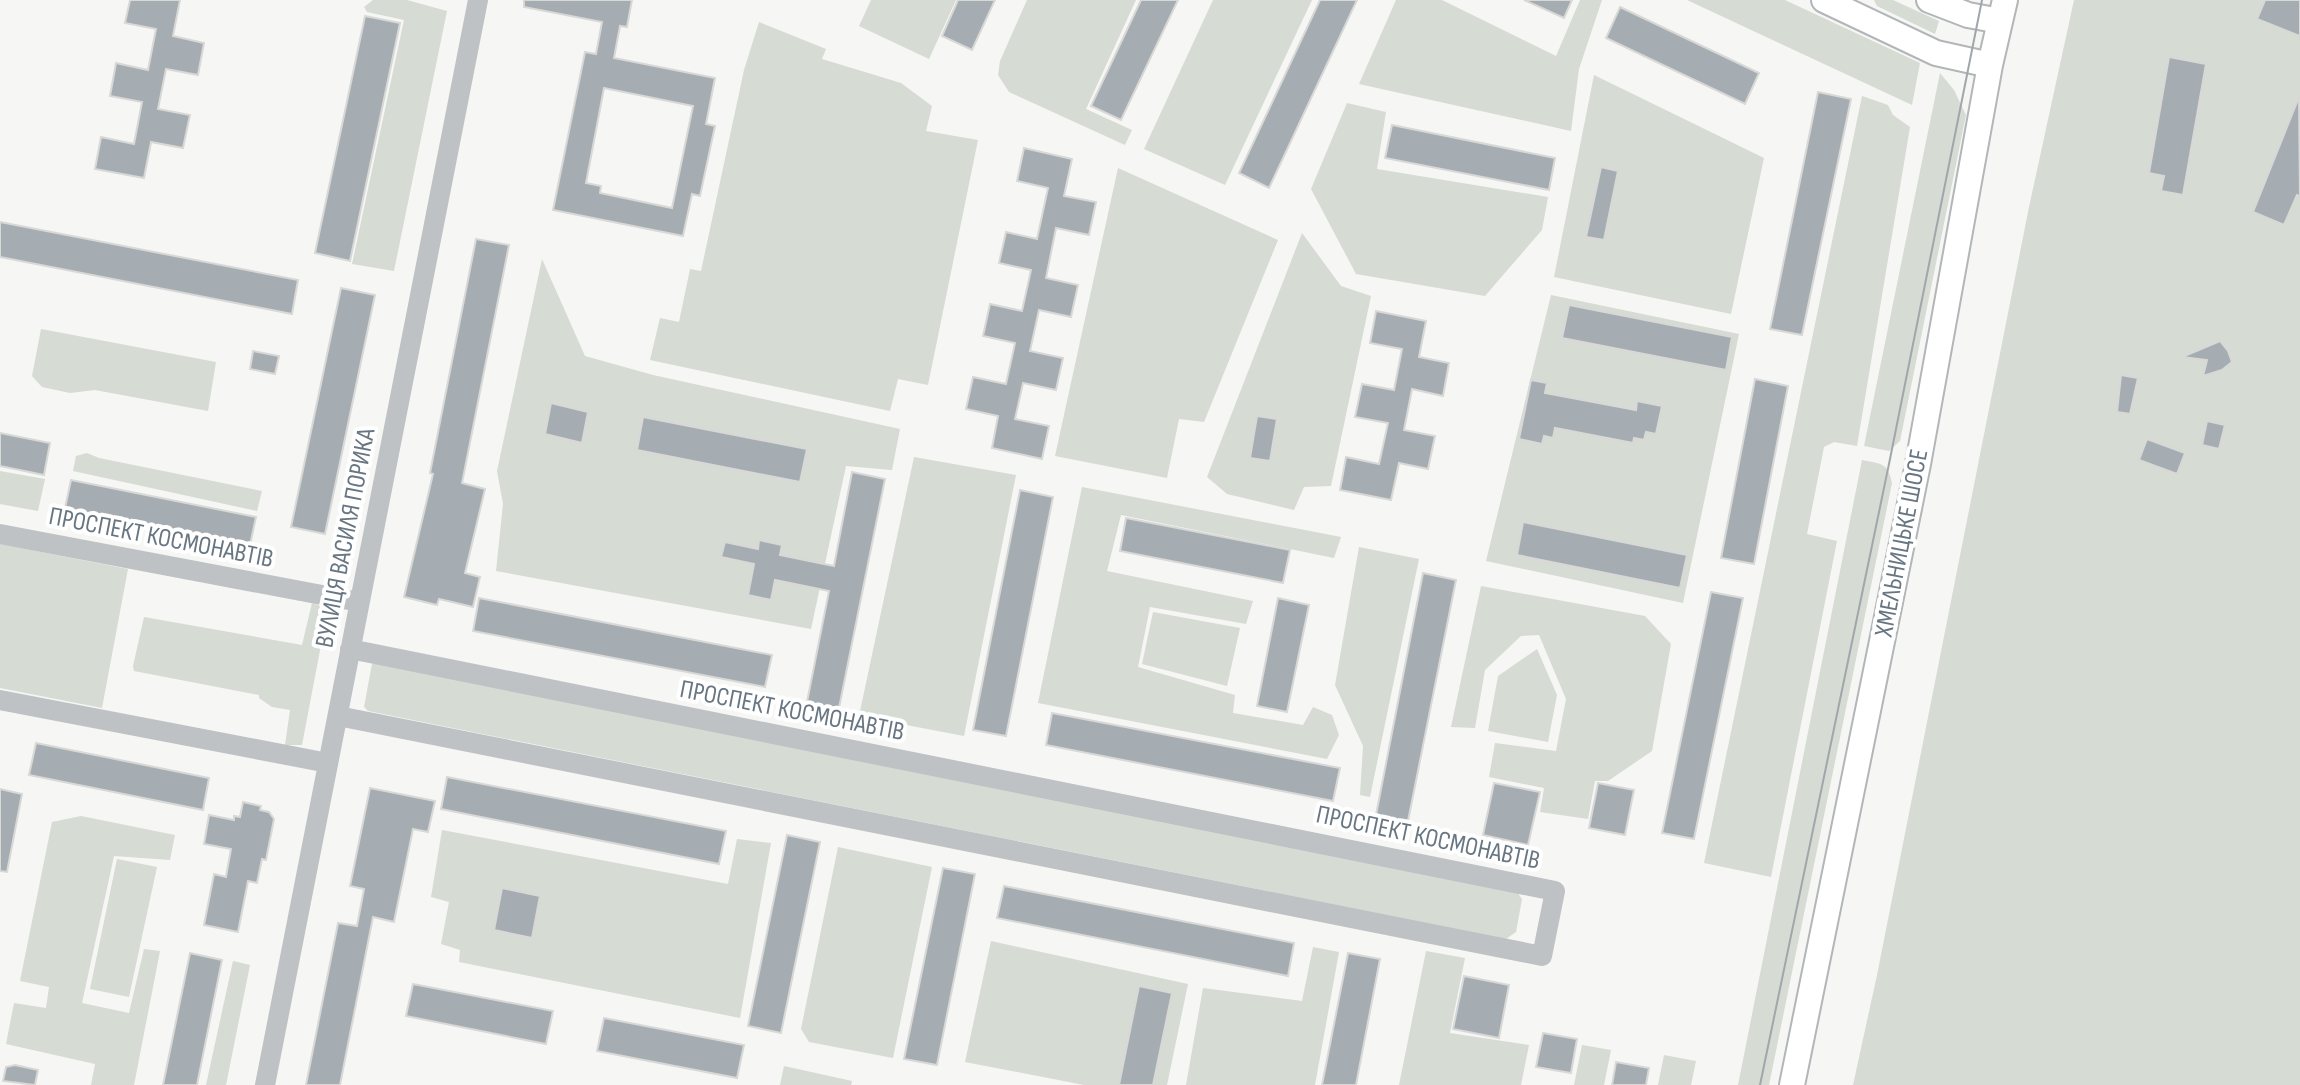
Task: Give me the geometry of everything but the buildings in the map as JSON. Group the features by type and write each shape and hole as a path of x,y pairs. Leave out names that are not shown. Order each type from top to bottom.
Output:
{"main road":[{"path":"1824,0 1850,5 1936,53 1990,65"},
{"path":"1929,0 1968,15 2002,11"},
{"name":"ХМЕЛЬНИЦЬКЕ ШОСЕ","path":"1792,1085 1918,464 2002,11"}],"street":[{"name":"ВУЛИЦЯ ВАСИЛЯ ПОРИКА","path":"265,1085 478,0"},
{"name":"ПРОСПЕКТ КОСМОНАВТІВ","path":"0,534 359,602"},
{"name":"ПРОСПЕКТ КОСМОНАВТІВ","path":"338,716 1542,956 1555,891 350,649"},
{"path":"0,700 328,763"}],"shaded area":[{"path":"373,0 407,0 447,11 394,271 352,264 404,20 367,12 364,7"},
{"path":"871,0 956,0 929,59 859,26"},
{"path":"1027,0 1136,0 1086,109 1132,130 1125,145 1009,92 998,75 1000,61"},
{"path":"1213,0 1312,0 1225,185 1144,149"},
{"path":"1396,0 1442,0 1556,56 1580,0 1602,0 1579,69 1571,131 1359,84"},
{"path":"1687,0 1785,0 1920,63 1912,105"},
{"path":"1874,0 1893,0 1939,21 1935,34 1877,6"},
{"path":"2074,0 2300,0 2300,1085 1853,1085 2029,207"},
{"path":"759,22 826,49 822,59 901,83 932,106 926,131 978,140 928,385 898,379 890,411 650,360 660,318 679,322 690,269 701,271 744,70"},
{"path":"1940,73 1954,90 1966,115 1900,441 1889,451 1864,446"},
{"path":"1594,75 1764,158 1731,314 1554,277"},
{"path":"1862,96 1888,105 1893,115 1910,127 1857,446 1834,442 1824,447 1807,534 1837,541 1771,877 1704,863"},
{"path":"1347,103 1386,112 1377,169 1548,197 1542,230 1485,296 1356,274 1311,189"},
{"path":"1118,168 1278,240 1204,422 1179,419 1167,478 1055,456"},
{"path":"1302,233 1341,286 1371,296 1331,486 1304,487 1294,510 1227,494 1207,477"},
{"path":"542,259 585,356 653,375 900,429 892,470 846,466 811,629 496,571 503,504 497,471"},
{"path":"1551,295 1739,334 1683,603 1486,561"},
{"path":"41,329 216,362 208,411 95,390 70,393 42,387 32,376"},
{"path":"87,453 262,491 257,511 73,471 76,456"},
{"path":"914,457 1016,475 964,736 859,716"},
{"path":"1862,460 1883,465 1892,483 1769,1085 1738,1085"},
{"path":"0,471 45,479 38,511 0,504"},
{"path":"1082,487 1341,537 1334,558 1121,515 1107,571 1253,601 1246,624 1150,607 1138,667 1235,695 1233,713 1303,725 1313,707 1332,715 1339,735 1327,759 1038,703"},
{"path":"0,544 128,569 102,708 0,688"},
{"path":"1359,547 1419,559 1370,797 1360,795 1363,746 1335,685"},
{"path":"1481,586 1645,616 1671,644 1652,751 1608,781 1595,781 1588,819 1540,812 1544,788 1489,777 1495,743 1556,751 1566,699 1539,635 1521,636 1485,670 1475,728 1451,727"},
{"path":"312,603 328,608 302,745 285,745 290,710 272,707 259,695 134,671 144,617 302,645"},
{"path":"1153,612 1240,628 1227,686 1142,664"},
{"path":"1537,649 1557,695 1548,742 1488,731 1498,676"},
{"path":"372,664 1517,892 1522,899 1516,932 1506,939 368,711 364,707"},
{"path":"81,816 175,835 170,860 114,856 82,1003 129,1013 144,949 160,951 134,1085 91,1085 95,1064 6,1044 14,1003 46,1008 49,987 20,981 52,822"},
{"path":"442,830 728,884 737,839 771,843 740,1018 459,962 460,950 441,944 449,902 431,897"},
{"path":"838,847 932,867 893,1058 809,1042 801,1029"},
{"path":"117,859 157,867 129,997 90,989"},
{"path":"991,941 1188,984 1167,1085 1084,1085 965,1062"},
{"path":"1313,947 1339,952 1315,1085 1186,1085 1203,988 1302,1001"},
{"path":"1426,951 1465,958 1450,1033 1529,1045 1521,1085 1399,1085"},
{"path":"233,961 250,965 226,1085 206,1085"},
{"path":"1582,1045 1611,1050 1604,1085 1574,1085"},
{"path":"1664,1055 1696,1061 1691,1085 1658,1085"},
{"path":"784,1066 852,1081 851,1085 780,1085"}],"tram line":[{"path":"1760,1085 1982,0"}]}
